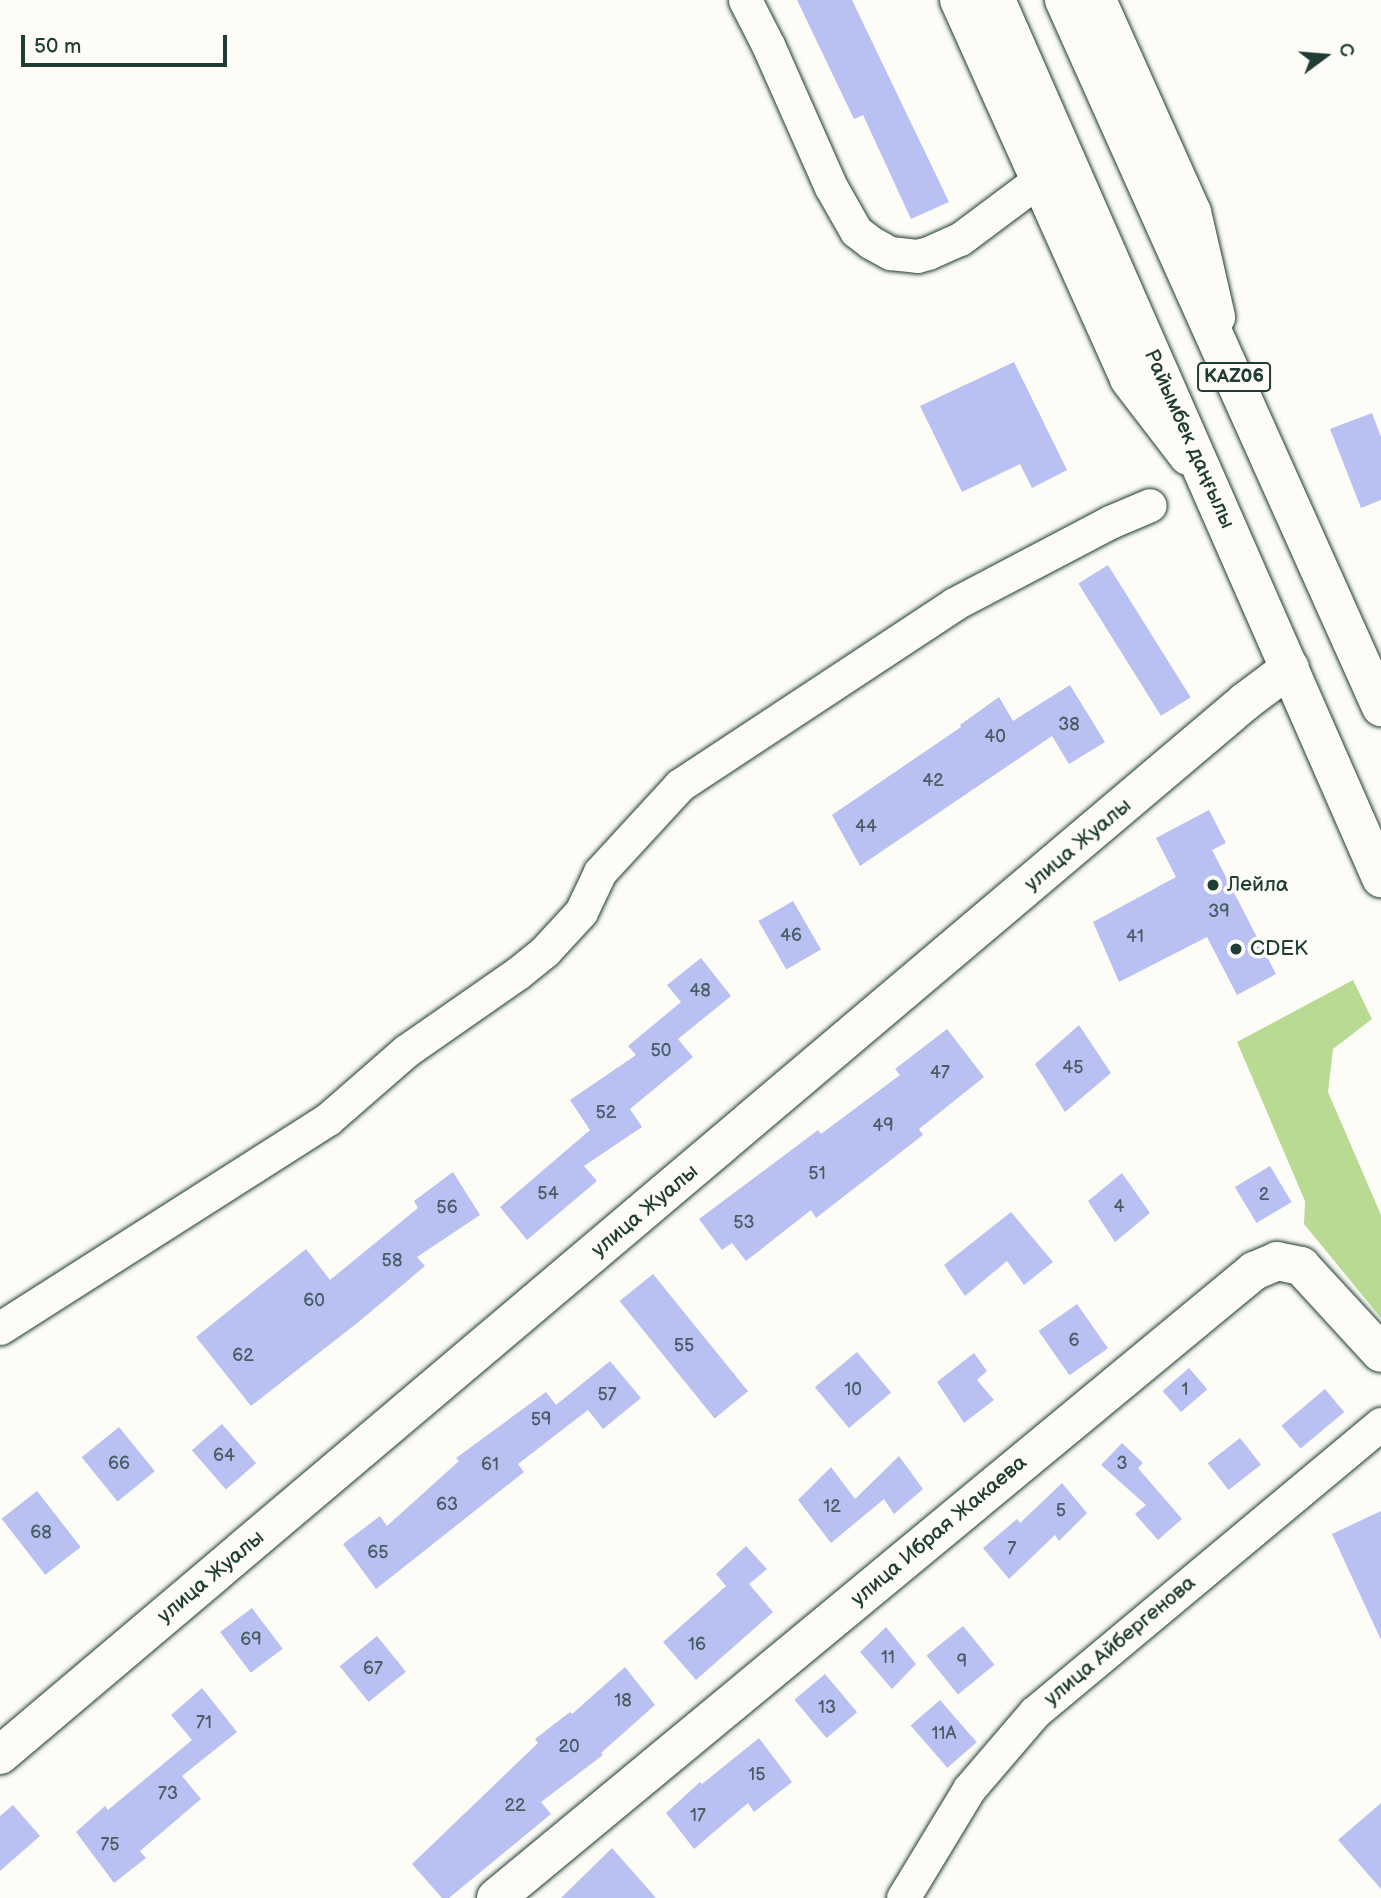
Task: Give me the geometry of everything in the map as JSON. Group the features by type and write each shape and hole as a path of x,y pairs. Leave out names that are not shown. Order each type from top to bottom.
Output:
{"main road":[{"path":"959,0 1129,379 1208,482"},
{"name":"Райымбек даңғылы","path":"996,0 1381,878"},
{"name":"KАZ06","path":"1064,0 1381,707"},
{"path":"1097,0 1192,212 1225,357"},
{"name":"улица Жуалы","path":"0,1755 1246,701 1290,668"},
{"name":"улица Ибрая Жакаева","path":"496,1898 1254,1271 1277,1261 1301,1266 1381,1353"}],"street":[{"path":"744,0 768,45 831,187 856,231 870,242 890,253 916,256 928,253 960,239 1040,180"},
{"path":"0,1328 328,1119 406,1051 518,974 545,951 581,912 600,872 680,785 954,604 1110,522 1150,505"},
{"name":"улица Айбергенова","path":"903,1898 969,1789 1035,1712 1381,1424"}],"green space":[{"path":"1353,980 1372,1019 1333,1049 1328,1092 1381,1215 1381,1318 1304,1224 1305,1201 1237,1042"}],"building":[{"path":"797,0 852,0 949,202 911,219 863,115 854,119"},
{"path":"1014,362 1067,470 1032,488 1020,464 962,492 920,406"},
{"path":"1372,413 1381,437 1381,500 1361,508 1330,429"},
{"path":"1108,565 1191,697 1161,716 1078,584"},
{"path":"1070,685 1105,742 1069,764 1052,736 860,866 832,815 961,727 960,725 999,697 1013,721"},
{"path":"1209,810 1226,843 1212,850 1276,974 1237,995 1207,937 1119,982 1093,922 1176,877 1156,838"},
{"path":"793,901 821,949 786,969 758,921"},
{"path":"701,958 731,996 678,1039 693,1057 630,1109 642,1127 584,1166 597,1181 527,1240 500,1207 590,1130 570,1100 636,1055 628,1046 681,1002 667,985"},
{"path":"1079,1025 1111,1073 1065,1112 1035,1064"},
{"path":"947,1029 984,1077 919,1129 923,1135 816,1218 811,1210 746,1261 732,1243 722,1250 699,1219 818,1130 821,1134 900,1075 895,1069"},
{"path":"1270,1166 1292,1202 1256,1223 1235,1187"},
{"path":"453,1172 480,1215 417,1257 425,1266 251,1406 196,1337 306,1249 330,1280 418,1208 414,1201"},
{"path":"1122,1173 1150,1213 1115,1242 1088,1201"},
{"path":"1011,1212 1053,1262 1024,1285 1007,1261 965,1296 944,1265"},
{"path":"653,1274 748,1391 715,1418 620,1301"},
{"path":"1077,1304 1108,1348 1069,1375 1038,1331"},
{"path":"857,1352 891,1393 849,1428 815,1387"},
{"path":"974,1353 987,1371 977,1380 994,1400 964,1423 937,1382"},
{"path":"610,1361 641,1398 603,1429 588,1410 518,1464 524,1472 376,1589 343,1544 380,1516 387,1526 459,1461 456,1458 546,1392 556,1405"},
{"path":"1189,1368 1207,1389 1181,1412 1163,1391"},
{"path":"1325,1389 1344,1412 1301,1449 1281,1426"},
{"path":"222,1424 256,1463 226,1489 192,1450"},
{"path":"119,1427 155,1471 118,1502 82,1457"},
{"path":"1240,1438 1261,1465 1229,1490 1208,1463"},
{"path":"1122,1443 1143,1463 1138,1468 1182,1519 1158,1540 1135,1514 1146,1505 1101,1465"},
{"path":"899,1456 923,1489 894,1514 884,1499 831,1543 798,1500 831,1467 855,1499"},
{"path":"1062,1483 1087,1513 1059,1541 1055,1535 1009,1579 983,1548 1017,1519 1020,1523"},
{"path":"37,1491 81,1547 45,1575 2,1519"},
{"path":"1381,1511 1381,1640 1332,1534"},
{"path":"746,1546 767,1569 749,1584 773,1612 696,1680 663,1642 726,1586 716,1574"},
{"path":"252,1608 283,1649 251,1673 220,1632"},
{"path":"963,1626 994,1665 958,1694 926,1656"},
{"path":"886,1627 916,1664 892,1689 860,1652"},
{"path":"377,1636 406,1672 369,1702 340,1666"},
{"path":"625,1667 655,1705 601,1753 603,1755 541,1802 551,1814 449,1898 442,1898 412,1864 538,1743 535,1739 570,1712 572,1714"},
{"path":"825,1674 857,1712 826,1738 794,1700"},
{"path":"202,1688 237,1732 182,1776 201,1799 140,1851 146,1858 114,1883 76,1832 105,1806 108,1810 192,1740 171,1715"},
{"path":"940,1700 977,1742 947,1768 911,1726"},
{"path":"759,1738 792,1782 754,1812 748,1803 694,1849 666,1813 700,1782 702,1784"},
{"path":"1381,1803 1381,1889 1338,1840"},
{"path":"13,1805 40,1836 0,1871 0,1816"},
{"path":"612,1848 656,1898 561,1898"}],"place":[{"name":"Лейла","path":"1213,885"},
{"name":"CDEK","path":"1236,949"}]}
